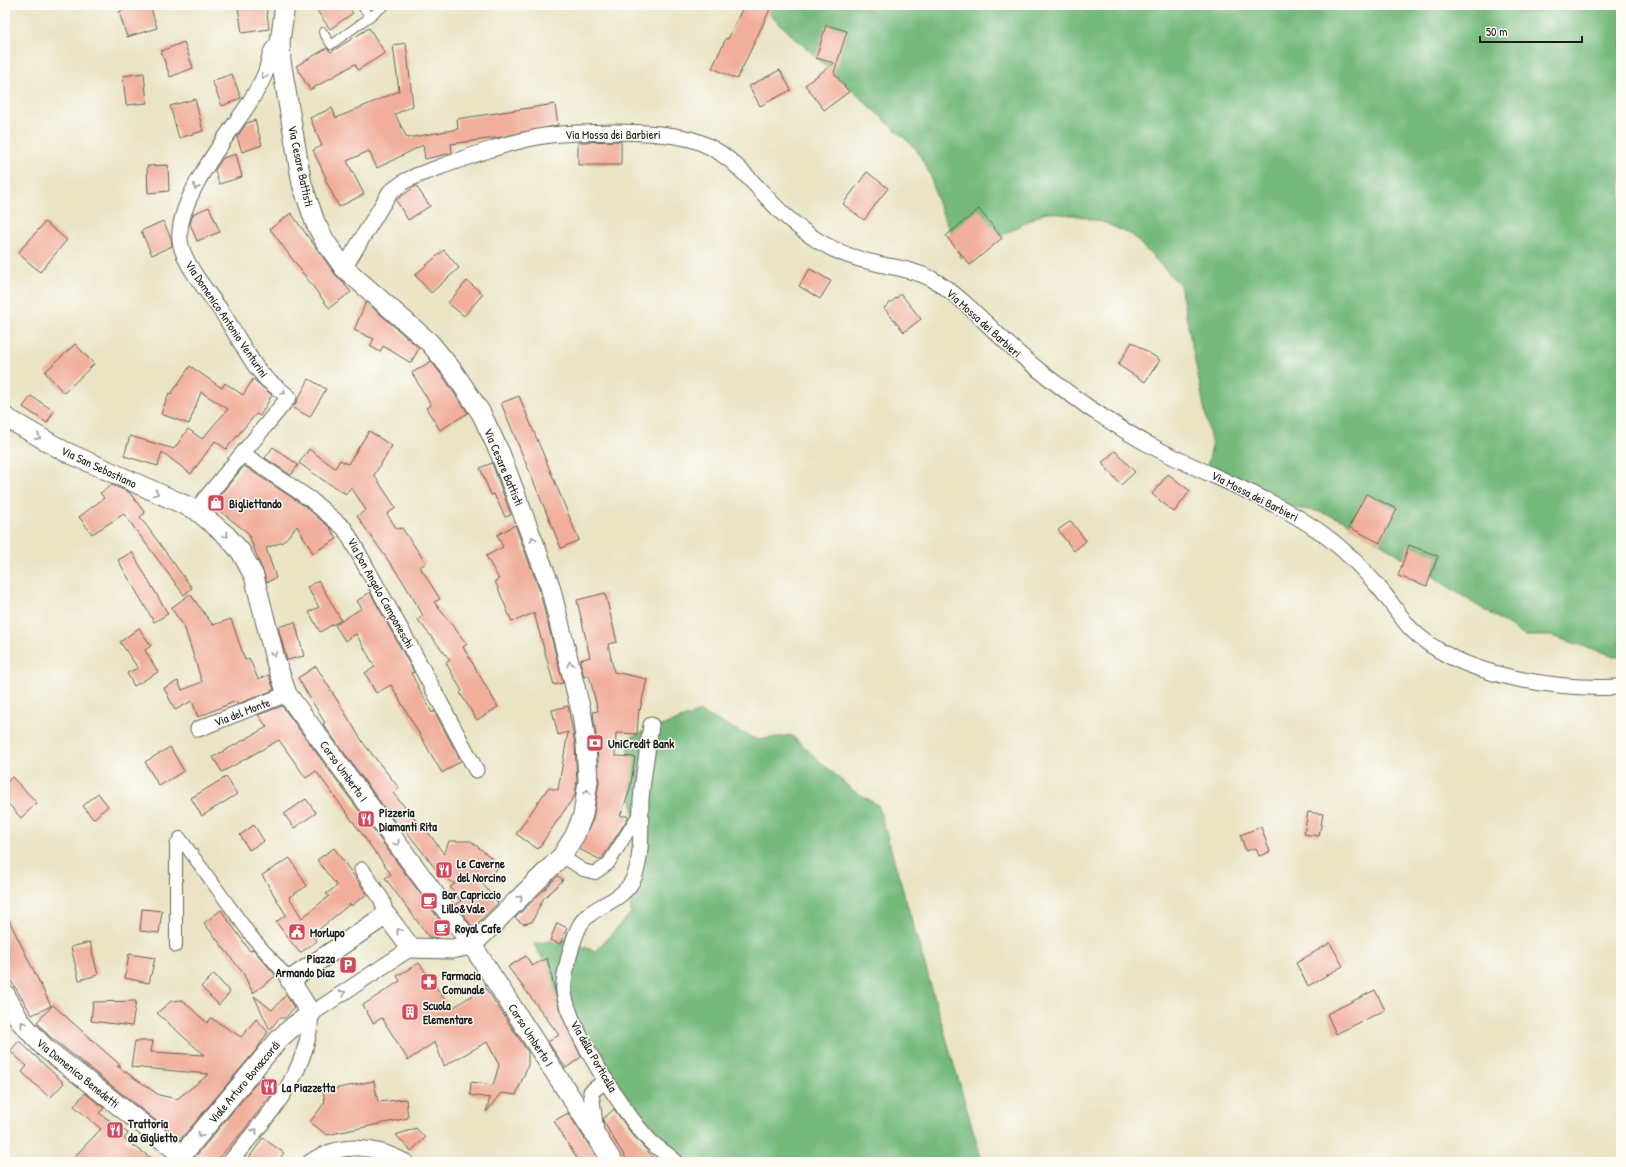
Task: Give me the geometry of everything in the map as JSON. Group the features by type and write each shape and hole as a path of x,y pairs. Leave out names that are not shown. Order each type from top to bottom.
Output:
{"street":[{"name":"Via Cesare Battisti","path":"285,5 280,42 282,68 304,193 315,222 325,241 344,268 430,343 464,386 481,413 500,453 542,562 558,612 582,715 588,760 587,794 583,815 575,835 562,856 472,945"},
{"name":"Via Domenico Antonio Venturini","path":"243,454 289,397 266,379 256,367 192,268 181,245 180,228 184,212 197,186 215,153 251,101 266,73 270,51 280,42"},
{"name":"Via Mossa dei Barbieri","path":"344,268 390,192 405,181 418,175 512,144 549,135 641,132 692,140 705,145 729,160 752,181 784,215 821,242 846,254 864,260 906,269 929,277 951,293 1018,354 1087,406 1148,444 1248,490 1314,528 1357,563 1382,591 1409,627 1430,646 1465,664 1545,684 1578,687 1621,687"},
{"name":"Via San Sebastiano","path":"5,417 64,451 196,510"},
{"path":"196,510 243,454"},
{"name":"Via Don Angelo Camponeschi","path":"243,454 310,499 346,530 476,770"},
{"name":"Corso Umberto I","path":"196,510 220,529 241,552 254,576 275,659 287,694 472,945 613,1162"},
{"name":"Via del Monte","path":"198,729 287,694"},
{"name":"Via della Porticella","path":"651,724 641,812 638,863 633,879 623,893 588,916 582,922 577,931 564,978 564,992 571,1017 606,1080 643,1133 676,1162"},
{"path":"562,856 583,870 595,873 608,864 641,812"},
{"path":"176,946 176,845 180,838 252,937 290,980 311,1014 309,1039 296,1074 277,1104 230,1162"},
{"path":"362,870 382,900 386,915 411,948"},
{"path":"290,980 386,915"},
{"path":"311,1014 411,948 452,949 472,945"},
{"name":"Via Domenico Benedetti","path":"5,994 20,1021 45,1048 180,1159"},
{"name":"Viale Arturo Bonaccordi","path":"180,1159 280,1038 294,1025 311,1014"},
{"path":"597,1137 591,1092 606,1080"},
{"path":"310,1162 338,1150 363,1147 381,1151 406,1162"}],"lane":[{"path":"361,5 370,17"},
{"path":"323,32 331,44 386,5"}],"green space":[{"path":"759,5 1621,5 1621,658 1551,636 1525,636 1344,520 1316,511 1286,507 1205,473 1212,447 1180,285 1132,235 1105,223 1079,216 1045,212 961,258 938,203 930,174 916,149"},
{"path":"700,712 757,740 791,735 852,790 878,805 981,1157 981,1162 677,1162 621,1088 544,1002 548,968 534,944 562,939 595,951 631,913 630,879 636,844 627,738"}],"building":[{"path":"139,5 150,5 157,28 127,37 119,12"},
{"path":"266,5 269,29 242,33 238,7"},
{"path":"313,5 347,5 353,13 330,29"},
{"path":"744,5 772,5 737,79 712,68"},
{"path":"826,25 847,31 834,73 849,92 824,110 805,85 834,63 816,58"},
{"path":"369,28 385,53 358,70 355,64 310,90 296,66 327,48 331,52"},
{"path":"184,42 193,68 170,77 161,51"},
{"path":"406,43 413,106 395,114 407,138 458,129 457,119 555,104 558,125 502,137 451,144 452,153 425,159 423,145 377,168 369,151 347,161 364,194 339,207 313,150 322,146 310,118 332,108 336,118 399,91 393,45"},
{"path":"780,70 791,90 760,106 749,86"},
{"path":"144,73 147,103 126,105 123,76"},
{"path":"232,74 241,98 222,106 212,81"},
{"path":"195,99 203,131 179,138 170,106"},
{"path":"255,120 262,145 242,152 237,137 247,123"},
{"path":"621,141 621,165 578,165 578,142"},
{"path":"236,154 242,177 219,184 215,170 223,158"},
{"path":"168,165 169,191 148,193 147,166"},
{"path":"867,172 888,188 864,220 843,204"},
{"path":"416,186 430,206 408,220 396,200"},
{"path":"209,207 220,232 197,241 190,224 193,214"},
{"path":"979,209 1002,238 970,265 946,236"},
{"path":"291,213 335,274 351,292 329,308 270,229"},
{"path":"163,221 171,238 172,246 152,255 141,231"},
{"path":"45,222 67,240 40,272 18,253"},
{"path":"444,250 459,268 431,293 415,275"},
{"path":"810,269 831,281 820,299 799,286"},
{"path":"467,281 483,294 464,316 448,303"},
{"path":"901,294 921,319 904,332 884,308"},
{"path":"366,302 419,348 411,363 383,346 380,352 370,346 374,339 354,330"},
{"path":"1132,342 1160,360 1145,382 1118,365"},
{"path":"75,344 94,364 64,393 45,372"},
{"path":"431,361 468,413 440,430 426,408 431,405 412,373"},
{"path":"190,366 222,388 225,383 243,395 253,379 272,395 260,416 256,414 226,449 215,441 191,474 162,452 158,466 124,456 130,436 174,449 188,429 202,439 228,409 201,392 189,424 161,414 169,393 171,394"},
{"path":"309,379 326,389 310,417 293,408"},
{"path":"31,396 54,411 47,423 23,407"},
{"path":"519,396 579,540 561,548 501,403"},
{"path":"369,431 392,446 374,475 396,508 387,514 397,529 402,528 426,563 420,567 440,599 434,602 467,644 463,647 498,707 477,720 460,693 462,691 446,663 450,660 418,620 423,615 402,580 357,516 366,510 351,487 346,494 299,463 309,449 335,468 340,460 348,464"},
{"path":"273,447 298,465 291,475 265,458"},
{"path":"1115,451 1135,472 1121,485 1102,463"},
{"path":"492,463 511,515 505,517 494,494 491,495 480,468"},
{"path":"244,466 305,506 330,528 337,539 313,553 297,526 283,542 266,548 276,578 267,582 248,533 212,505"},
{"path":"1168,474 1190,491 1174,512 1152,494"},
{"path":"112,485 129,492 145,513 140,517 192,588 184,595 124,514 92,534 79,517 104,498 100,493"},
{"path":"1366,494 1397,509 1380,543 1349,527"},
{"path":"1071,521 1086,541 1074,551 1058,530"},
{"path":"515,525 539,589 563,683 554,685 534,613 512,622 495,581 499,579 486,556 503,547 497,535"},
{"path":"1409,545 1438,556 1427,586 1398,576"},
{"path":"132,552 168,614 154,622 118,560"},
{"path":"319,581 341,620 320,632 309,612 319,607 307,587"},
{"path":"370,592 414,672 411,673 432,713 434,711 461,761 442,773 391,685 376,693 365,673 375,667 356,634 345,641 335,625 362,608 357,601"},
{"path":"605,593 617,642 608,644 614,672 647,679 640,710 639,709 637,734 616,733 615,756 635,757 630,790 620,816 628,816 628,818 601,860 579,849 593,819 599,782 597,743 593,712 598,711 589,675 584,677 580,660 590,657 577,600"},
{"path":"190,594 213,625 231,619 245,660 249,658 258,679 269,675 274,690 238,704 236,701 198,717 192,701 175,710 164,688 178,681 182,690 202,682 184,626 171,608"},
{"path":"295,622 304,656 287,660 278,627"},
{"path":"139,628 151,646 145,650 158,672 134,686 127,673 138,668 120,642"},
{"path":"316,666 364,744 399,788 393,793 420,825 422,824 444,854 449,841 471,841 501,866 481,882 498,903 473,928 456,904 461,901 450,887 455,884 438,872 400,823 397,825 323,724 325,723 298,678"},
{"path":"282,706 447,930 437,938 429,937 385,878 391,874 316,771 306,778 279,740 222,772 213,757 267,727 258,715"},
{"path":"568,706 575,745 577,781 575,795 538,849 516,834 548,788 558,790 568,732 558,735 552,710"},
{"path":"170,747 184,771 159,786 145,762"},
{"path":"12,777 37,803 21,818 5,800 5,784"},
{"path":"226,777 237,794 202,816 191,798"},
{"path":"98,793 108,806 93,819 83,806"},
{"path":"306,799 316,813 294,828 284,814"},
{"path":"1308,812 1323,814 1319,836 1304,834"},
{"path":"254,825 264,841 249,850 240,835"},
{"path":"1261,827 1270,852 1259,856 1256,848 1246,851 1240,835"},
{"path":"334,848 367,894 351,906 350,904 312,935 317,941 300,953 276,922 286,915 262,875 290,858 307,886 289,897 302,918 329,896 326,894 337,886 317,860"},
{"path":"558,876 563,880 543,899 532,922 523,924 515,918"},
{"path":"142,909 162,911 159,933 140,931"},
{"path":"221,910 250,951 253,949 276,976 253,993 243,973 204,923"},
{"path":"5,912 51,1006 32,1015 5,971"},
{"path":"557,923 567,928 560,944 550,940"},
{"path":"90,942 98,975 79,980 71,947"},
{"path":"1330,943 1343,966 1308,986 1296,963"},
{"path":"129,954 155,958 149,983 125,978"},
{"path":"526,956 532,966 547,958 560,1011 581,1057 566,1068 548,1042 559,1035 508,967"},
{"path":"419,963 451,1009 485,987 528,1052 528,1065 516,1095 501,1093 486,1112 490,1098 470,1095 471,1082 493,1085 499,1065 487,1042 444,1066 435,1042 408,1060 382,1018 373,1023 363,1005 400,981 397,976"},
{"path":"214,974 230,992 219,1005 201,987"},
{"path":"1375,990 1385,1010 1336,1034 1327,1014"},
{"path":"286,995 294,1008 285,1018 279,1018 270,1030 254,996 272,1010"},
{"path":"182,1000 207,1023 211,1018 241,1037 256,1019 268,1032 257,1049 180,1140 48,1035 37,1022 53,1005 121,1066 117,1066 159,1095 177,1099 209,1074 131,1067 135,1041 153,1041 151,1052 204,1055 157,1013 171,1001"},
{"path":"136,1001 132,1026 91,1021 93,1002"},
{"path":"19,1041 64,1083 50,1098 22,1072 27,1066 10,1051"},
{"path":"263,1075 276,1089 244,1130 215,1162 191,1162"},
{"path":"374,1081 378,1102 406,1099 408,1118 327,1135 310,1122 325,1102 323,1091"},
{"path":"85,1093 104,1108 99,1113 128,1133 124,1139 157,1162 78,1162 75,1156 101,1129 74,1106"},
{"path":"614,1109 632,1134 657,1162 628,1162 604,1123 603,1119"},
{"path":"568,1113 600,1162 579,1162 554,1121"},
{"path":"416,1128 425,1138 411,1151 396,1135"},
{"path":"263,1138 284,1153 277,1162 246,1162"},
{"path":"351,1157 353,1162 330,1162 336,1160"}],"place":[{"name":"Bigliettando","path":"216,503"},
{"name":"UniCredit Bank","path":"595,743"},
{"name":"Pizzeria Diamanti Rita","path":"366,819"},
{"name":"Le Caverne del Norcino","path":"444,870"},
{"name":"Bar Capriccio Lillo&Vale","path":"429,901"},
{"name":"Royal Cafe","path":"442,928"},
{"name":"Morlupo","path":"297,932"},
{"name":"Piazza Armando Diaz","path":"348,965"},
{"name":"Farmacia Comunale","path":"429,982"},
{"name":"Scuola Elementare","path":"410,1012"},
{"name":"La Piazzetta","path":"269,1087"},
{"name":"Trattoria da Giglietto","path":"115,1130"}]}
